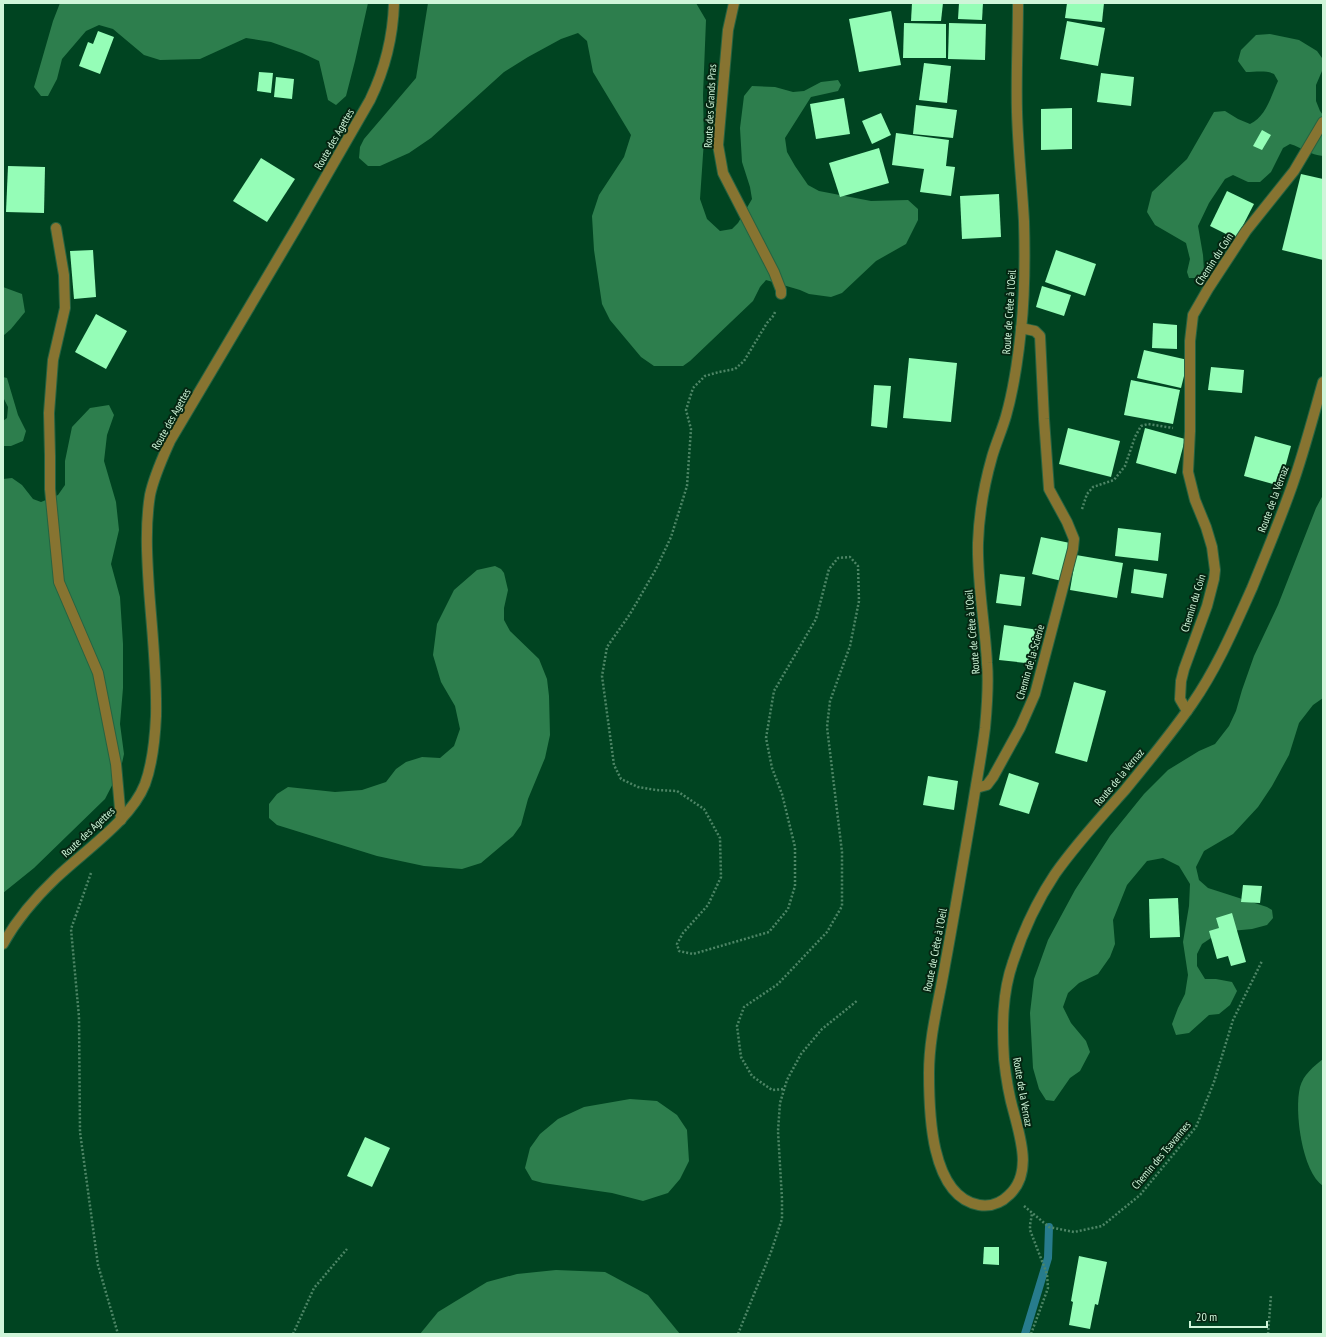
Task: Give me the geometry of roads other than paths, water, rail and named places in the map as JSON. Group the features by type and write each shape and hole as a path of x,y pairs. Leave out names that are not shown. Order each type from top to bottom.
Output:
{"street":[{"name":"Route des Agettes","path":"3,944 14,924 30,904 56,878 121,820 144,785 152,760 157,692 147,556 147,529 150,494 170,441 370,100 388,52 394,16 394,3"},
{"name":"Route des Grands Pras","path":"734,3 728,30 718,145 723,173 774,272 781,290 781,294"},
{"name":"Route de Crête à l'Oeil","path":"1010,1194 999,1202 985,1206 971,1203 959,1195 948,1183 936,1155 932,1127 929,1071 933,1025 953,921 984,737 988,686 979,570 978,542 980,521 984,490 988,474 1011,397 1022,328 1025,267 1024,219 1017,112 1018,3"},
{"name":"Chemin du Coin","path":"1187,711 1180,699 1181,681 1207,606 1215,570 1212,547 1195,500 1188,472 1190,430 1190,341 1193,315 1246,231 1294,171 1323,122"},
{"path":"56,228 64,276 65,308 53,360 49,413 50,489 59,582 98,673 116,764 121,820"},
{"name":"Chemin de la Scierie","path":"976,788 986,785 993,776 1020,728 1035,694 1074,544 1064,516 1049,489 1040,336 1035,331 1022,328"},
{"name":"Route de la Vernaz","path":"1010,1194 1019,1183 1023,1161 1023,1153 1006,1076 1004,1020 1007,984 1010,969 1018,947 1039,901 1058,870 1143,768 1187,711 1204,686 1222,652 1259,569 1292,486 1323,382"}],"waterway":[{"path":"1025,1334 1048,1258 1049,1227"}]}
